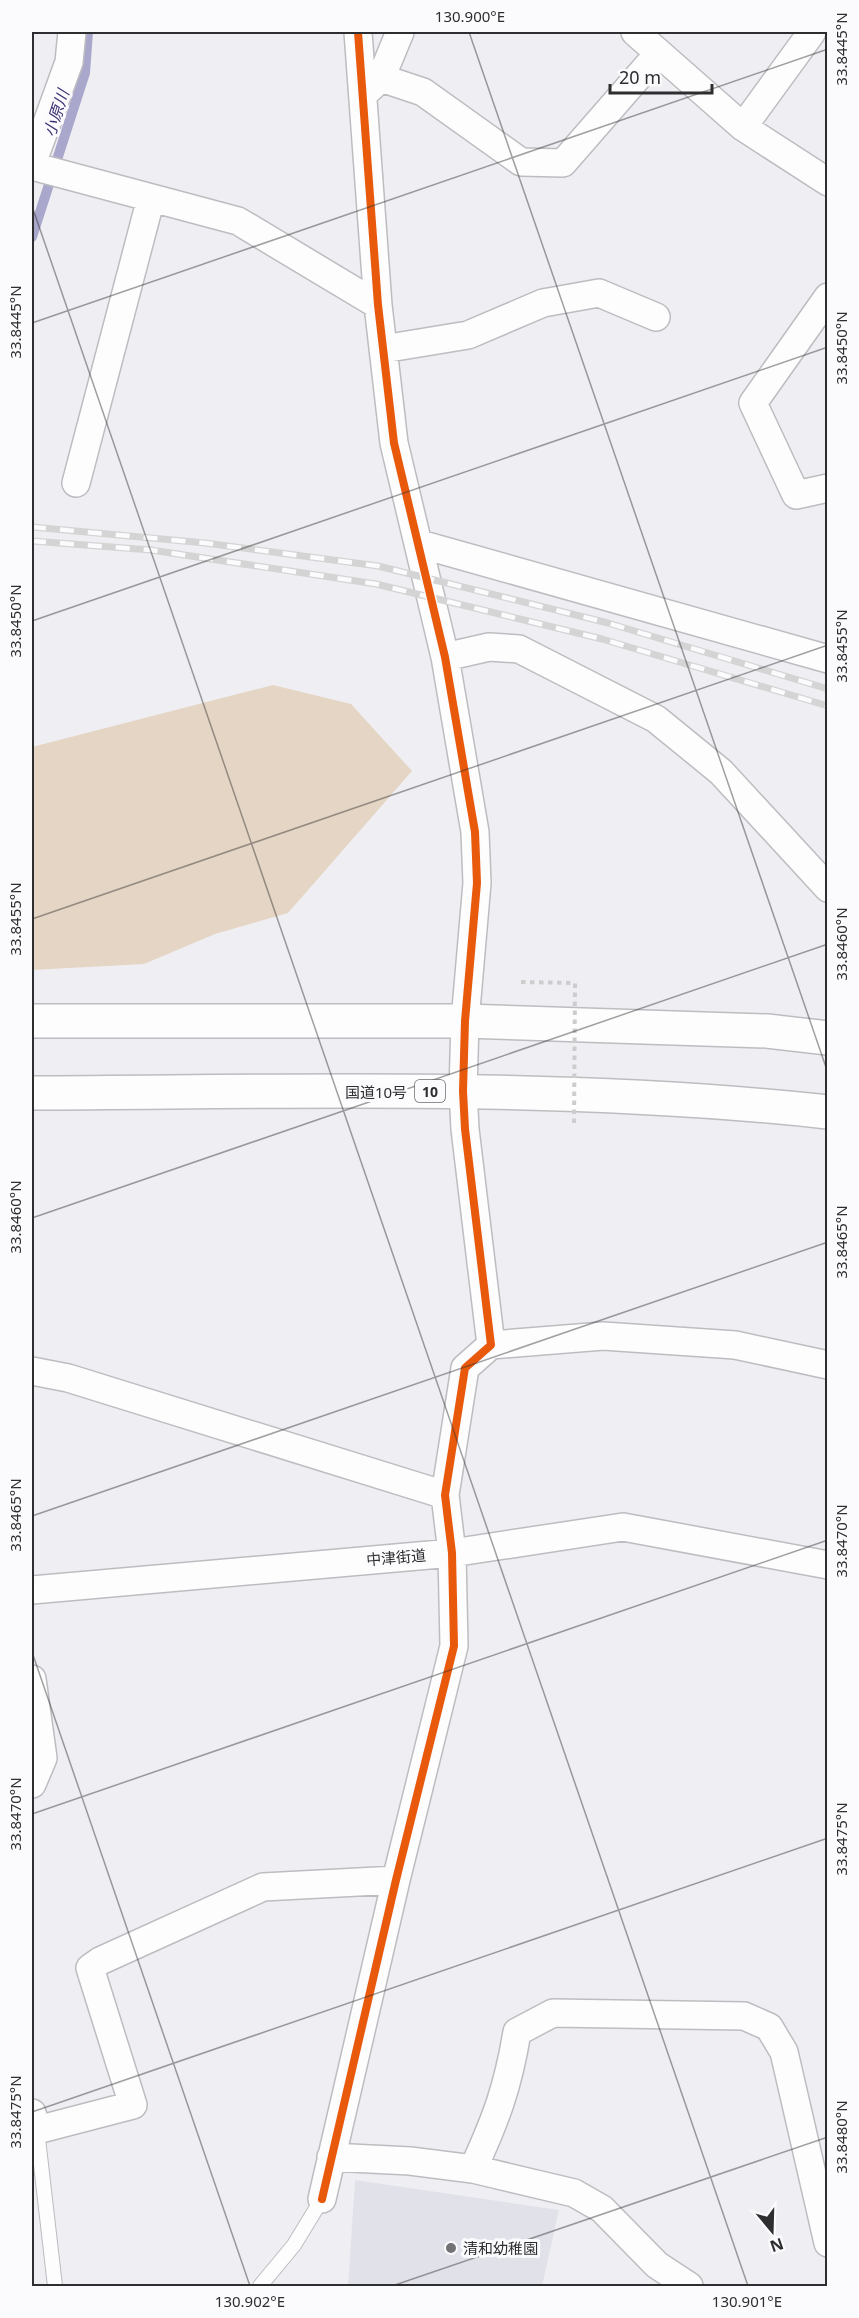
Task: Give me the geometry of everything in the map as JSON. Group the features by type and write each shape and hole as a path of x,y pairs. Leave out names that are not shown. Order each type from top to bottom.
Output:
{"highway":[{"path":"32,1021 465,1021 767,1031 828,1038"},
{"name":"国道10号","path":"32,1093 463,1091 742,1103 828,1112"}],"street":[{"path":"72,32 69,63 32,165 238,221 378,305"},
{"path":"358,32 373,85 378,305 394,443 420,544 445,657 476,832 477,883 465,1021 463,1091 491,1345"},
{"path":"373,85 400,32"},
{"path":"635,32 743,127 828,182"},
{"path":"743,127 812,32"},
{"path":"373,85 423,92 520,162 563,163 658,54"},
{"path":"76,483 151,198"},
{"path":"383,349 468,335 543,303 599,293 656,317"},
{"path":"828,297 753,403 796,495 828,488"},
{"path":"420,544 828,659"},
{"path":"445,657 489,647 519,649 656,719 721,772 828,888"},
{"path":"322,2199 396,1880 454,1646 452,1552 445,1495 465,1368 491,1345 603,1336 735,1345 828,1365"},
{"path":"32,1371 68,1378 445,1495"},
{"name":"中津街道","path":"32,1590 452,1552 623,1527 828,1565"},
{"path":"32,1679 43,1758 32,1784"},
{"path":"34,2122 133,2105 90,1968 263,1887 396,1880"},
{"path":"472,2169 499,2112 510,2077 517,2032 553,2013 744,2016 769,2027 784,2052 828,2243"},
{"path":"332,2157 410,2161 472,2169 574,2193 602,2210 657,2265 689,2286"}],"lane":[{"path":"34,2122 55,2286"},
{"path":"260,2286 294,2245 322,2199"}],"path":[{"path":"520,982 575,983 574,1123"}],"shaded area":[{"path":"273,685 351,704 412,771 288,913 215,934 144,964 32,970 32,747"},
{"name":"清和幼稚園","path":"355,2180 559,2210 542,2286 348,2286"}],"waterway":[{"name":"小原川","path":"32,237 85,73 88,32"}],"railway":[{"path":"32,527 205,543 378,566 608,623 828,689"},
{"path":"32,541 151,550 376,584 602,639 828,706"}],"cycle path":[{"path":"322,2199 396,1880 454,1646 452,1553 445,1495 465,1368 491,1345 465,1129 463,1091 465,1021 477,883 475,832 445,657 394,443 378,305 358,32"}],"place":[{"name":"清和幼稚園","path":"451,2248"}]}
